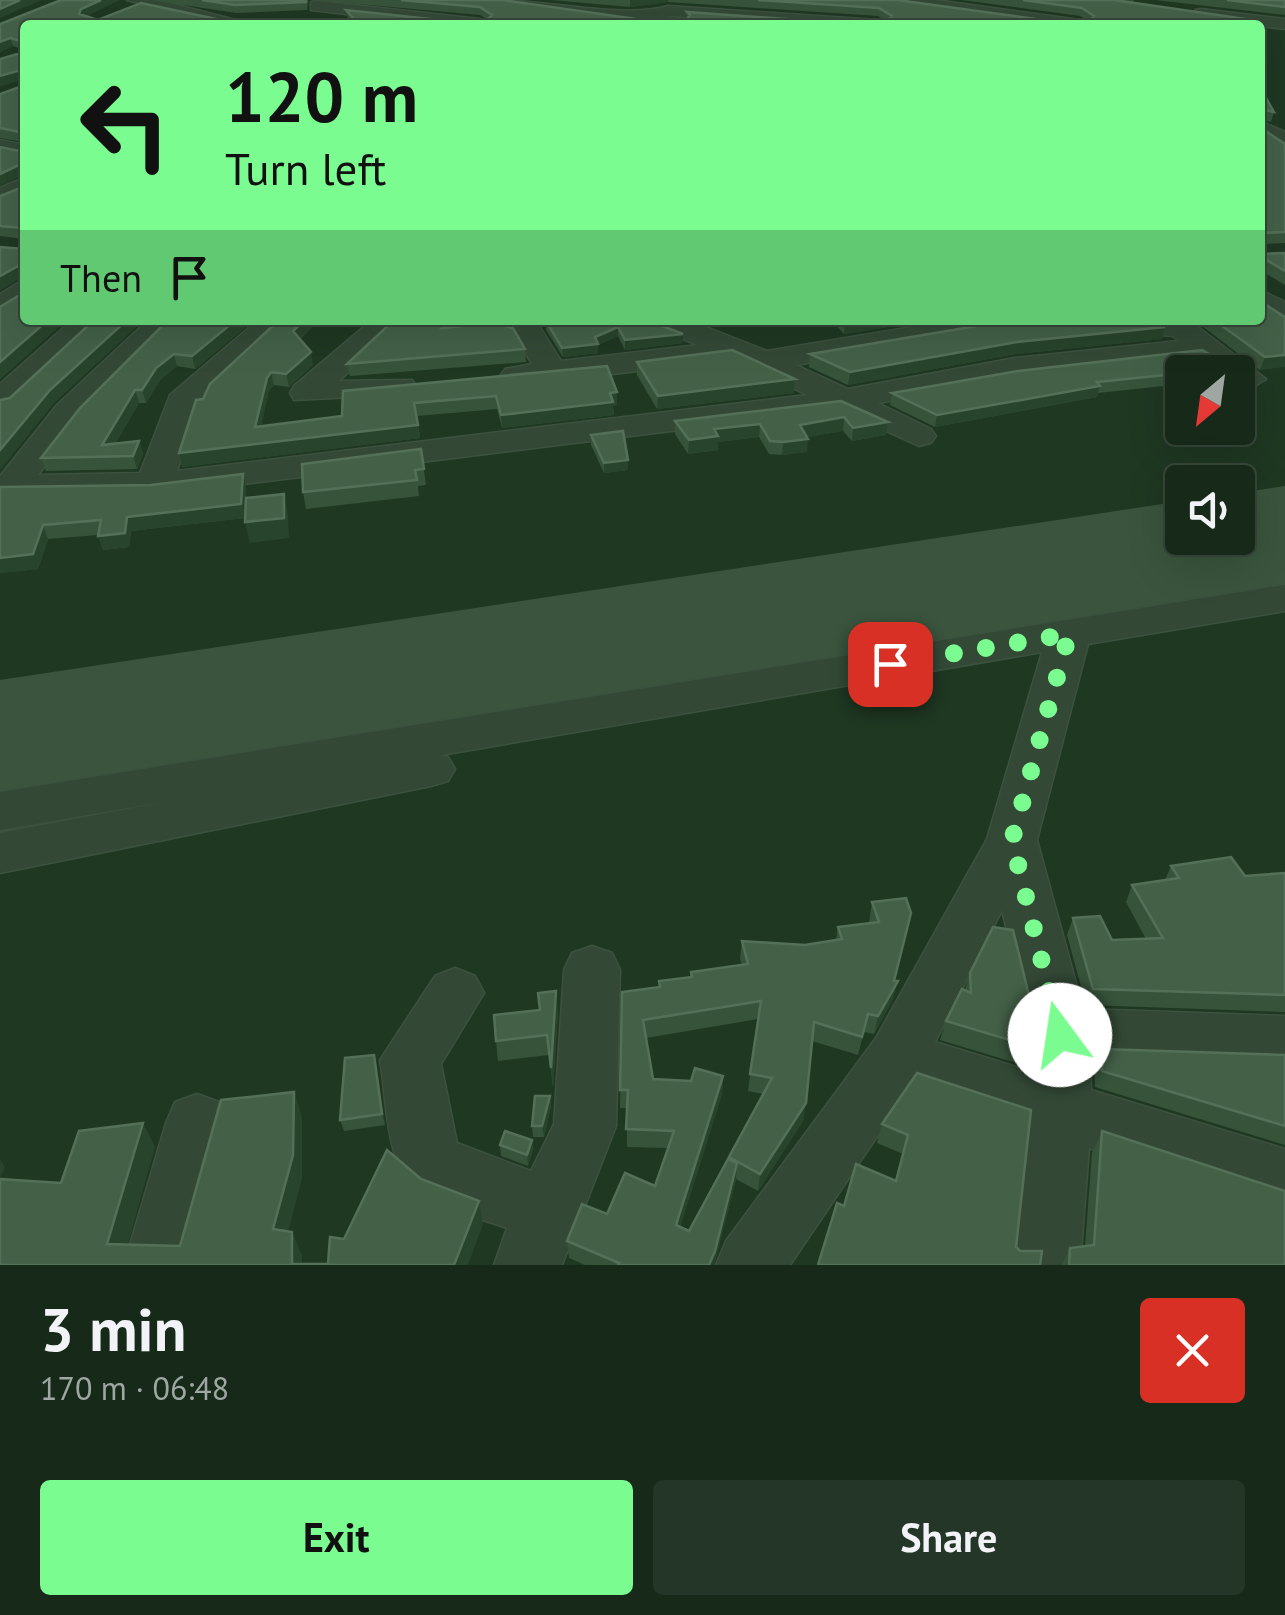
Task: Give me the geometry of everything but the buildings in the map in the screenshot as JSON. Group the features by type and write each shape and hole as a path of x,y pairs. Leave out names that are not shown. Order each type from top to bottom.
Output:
{"street":[{"path":"774,18 788,0"},
{"path":"826,20 853,0"},
{"path":"1218,0 1285,7"},
{"path":"904,1 947,17 1011,14 1048,20"},
{"path":"456,2 457,12 470,20"},
{"path":"135,3 198,17 268,17"},
{"path":"317,17 377,4 456,20"},
{"path":"488,20 533,5 651,18 659,12 728,8 793,20"},
{"path":"1176,12 1249,20"},
{"path":"1265,129 1271,131 1284,161"},
{"path":"0,401 84,325"},
{"path":"160,325 69,412 5,487 62,502 155,484 844,400 1015,368 1207,347"},
{"path":"155,484 182,402 270,325"},
{"path":"384,325 306,393 428,384"},
{"path":"458,338 481,325"},
{"path":"505,325 527,330 552,372"},
{"path":"677,325 734,342 919,436"},
{"path":"823,325 843,347"},
{"path":"482,379 552,372 734,342 843,347 947,325"},
{"path":"1177,325 1217,355"},
{"path":"0,411 69,412"},
{"path":"0,811 1285,598"},
{"path":"750,1265 897,1057 1012,840 1069,634"},
{"path":"0,853 459,764 746,688"},
{"path":"1012,840 1060,1035 1060,1106 1046,1265"},
{"path":"456,993 410,1060 429,1160 537,1237 586,1126 592,970"},
{"path":"1060,1035 1285,1042"},
{"path":"897,1057 1285,1181"},
{"path":"158,1265 197,1123"}],"runway":[{"path":"0,754 1285,536"}],"route":[{"path":"890,664 1069,634 1012,840 1060,1035"}]}
